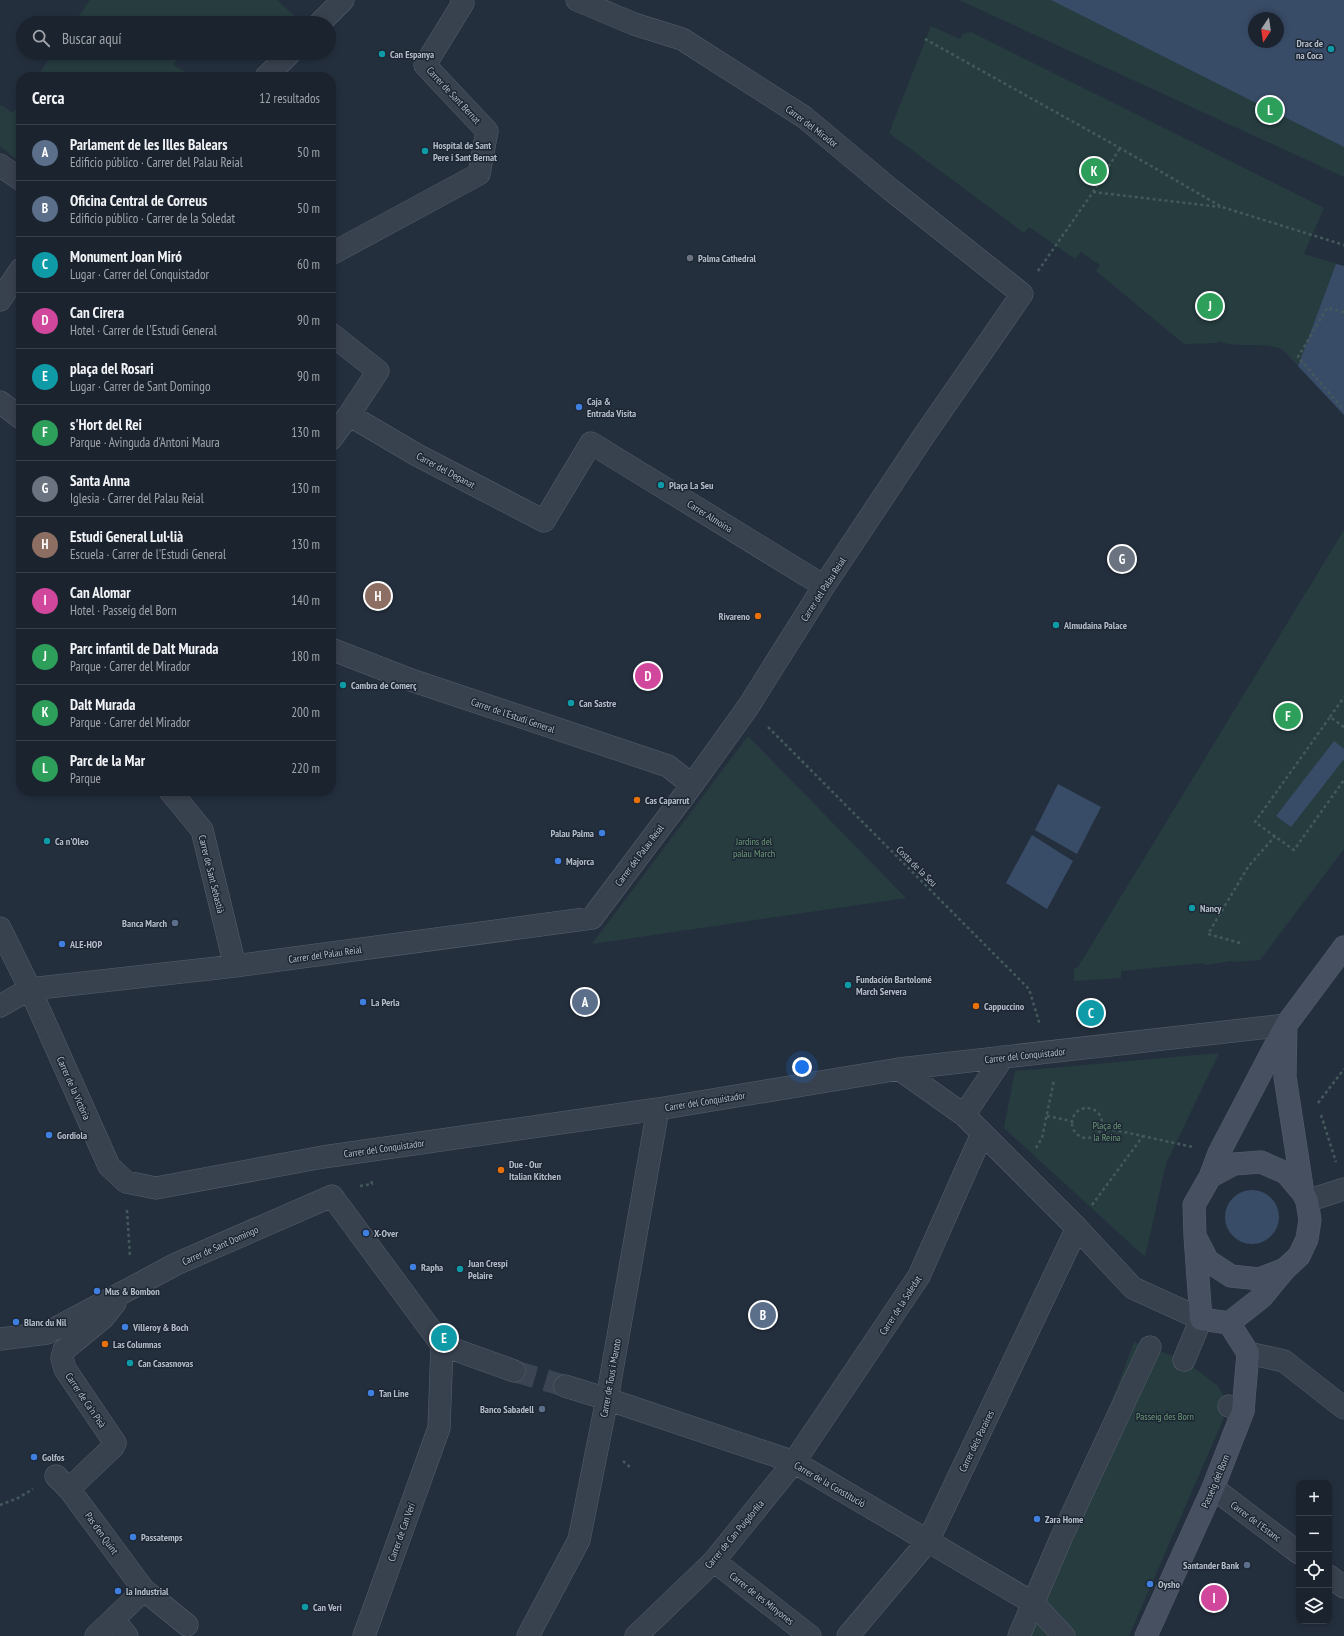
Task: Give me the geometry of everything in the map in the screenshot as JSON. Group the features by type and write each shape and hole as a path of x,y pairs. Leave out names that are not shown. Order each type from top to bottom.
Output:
{"street":[{"path":"327,16 343,0"},
{"name":"Carrer de Sant Bernat","path":"336,251 479,174 487,131 425,65 463,3 462,0"},
{"name":"Carrer del Mirador","path":"577,0 634,24 682,39 804,117 890,189 1022,294"},
{"path":"271,72 283,60"},
{"path":"0,165 16,176"},
{"path":"0,300 16,276"},
{"name":"Carrer del Palau Reial","path":"0,1006 30,989 235,966 592,918 692,785 748,707 824,586 923,437 1022,294"},
{"path":"336,338 378,371 336,432"},
{"path":"0,402 16,414"},
{"name":"Carrer del Deganat","path":"349,415 417,455 544,521"},
{"name":"Carrer Almoina","path":"544,521 591,443 824,586"},
{"name":"Carrer de l'Estudi General","path":"336,651 411,680 668,766 692,785"},
{"name":"Carrer de Sant Sebastià","path":"174,796 202,830 235,966"},
{"name":"Carrer de la Victòria","path":"0,928 30,989 109,1166 126,1182"},
{"path":"1184,1360 1201,1319 1194,1205 1210,1177 1219,1153 1286,1024 1344,947"},
{"path":"899,1069 964,1116 1077,1228 1133,1288 1201,1319 1229,1323 1262,1297 1285,1269 1299,1256 1308,1239 1310,1220 1284,1077 1286,1024"},
{"name":"Carrer del Conquistador","path":"126,1182 156,1188 323,1157 658,1109 899,1069 1286,1024"},
{"path":"964,1116 1003,1057"},
{"name":"Carrer de Tous i Maroto","path":"528,1636 579,1540 658,1109"},
{"name":"Carrer de la Soledat","path":"794,1462 919,1276 982,1134"},
{"path":"1210,1177 1234,1164 1261,1162 1286,1173 1305,1197"},
{"path":"1305,1197 1344,1189"},
{"name":"Carrer de Sant Domingo","path":"0,1339 47,1333 176,1264 332,1196 442,1346"},
{"name":"Carrer dels Paraires","path":"848,1636 928,1541 1077,1228"},
{"path":"1195,1236 1208,1261 1231,1276 1259,1279 1285,1269"},
{"name":"Carrer de Ca'n Pisà","path":"62,1482 113,1447 115,1444 65,1369 62,1358 64,1350 103,1318 124,1292"},
{"path":"1229,1323 1248,1353 1284,1361 1344,1408"},
{"path":"442,1346 514,1371"},
{"name":"Carrer de Can Verí","path":"364,1636 439,1428 442,1346"},
{"path":"1019,1636 1062,1536 1150,1347"},
{"name":"Passeig del Born","path":"1146,1636 1213,1488 1236,1409 1248,1353"},
{"name":"Carrer de la Constitució","path":"565,1386 606,1398 794,1462 1033,1604"},
{"name":"Carrer de Can Puigdorfila","path":"636,1636 714,1561 794,1462"},
{"name":"Pas d'en Quint","path":"62,1482 144,1590 187,1626"},
{"name":"Carrer de l'Estanc","path":"1213,1488 1298,1552"},
{"name":"Carrer de les Minyones","path":"714,1561 810,1636"},
{"path":"1332,1578 1344,1587"},
{"path":"96,1636 120,1628 144,1590"},
{"path":"1033,1604 1064,1636"}],"path":[{"path":"925,39 1222,207"},
{"path":"1022,294 1093,192 1120,148"},
{"path":"1093,192 1222,207 1344,245"},
{"path":"1344,312 1327,308 1298,357 1344,410"},
{"path":"1344,697 1255,822 1294,850 1344,780"},
{"name":"Costa de la Seu","path":"748,707 1029,989 1049,1052 1054,1081 1042,1138 1021,1173"},
{"path":"1330,717 1344,727"},
{"path":"1240,943 1208,934 1248,868 1275,836"},
{"path":"1317,1104 1344,1069"},
{"path":"1085,1107 1090,1107 1101,1117 1101,1127 1095,1135 1091,1137 1081,1137 1073,1130 1071,1121 1075,1112 1085,1107"},
{"path":"1320,1111 1344,1189"},
{"path":"1047,1116 1071,1121"},
{"path":"1101,1127 1219,1153"},
{"path":"1096,1200 1143,1136"},
{"path":"126,1182 130,1258"},
{"path":"0,1504 62,1482"}],"green space":[{"path":"90,0 277,0 294,16 79,16"},
{"path":"959,0 1344,0 1344,177"},
{"path":"931,26 960,39 963,34 971,32 1324,208 1304,254 1344,266 1344,414 1282,349 1218,341 1216,343 1184,344 1096,271 1100,265 1081,252 1075,259 1029,227 1024,233 889,133"},
{"path":"48,60 176,60 173,65 186,72 40,72"},
{"path":"1,105 13,113 16,109 16,159 0,146"},
{"path":"1344,530 1344,849 1260,960 1232,961 1205,965 1204,963 1121,971 1121,978 1074,981 1074,969 1078,967"},
{"name":"Jardins del palau March","path":"748,736 906,898 592,944"},
{"name":"Plaça de la Reina","path":"1219,1053 1166,1164 1145,1257 1004,1128 1015,1071"},
{"name":"Passeig des Born","path":"1134,1342 1184,1360 1218,1386 1229,1406 1129,1636 1019,1636 1062,1536"}],"water":[{"path":"1051,0 1344,0 1344,147"},
{"path":"1336,264 1344,266 1344,415 1298,366"},
{"path":"1334,741 1344,749 1344,759 1291,827 1276,816"},
{"path":"1058,784 1101,807 1077,854 1035,830"},
{"path":"1032,835 1073,861 1047,909 1006,883"},
{"path":"1247,1190 1257,1190 1267,1194 1275,1202 1279,1212 1279,1222 1275,1232 1267,1240 1257,1244 1247,1244 1237,1240 1229,1232 1225,1222 1225,1212 1229,1202 1237,1194"}],"tunnel":[{"path":"514,1371 565,1386"}],"place":[{"name":"Drac de na Coca","path":"1331,49"},
{"name":"Can Espanya","path":"382,54"},
{"name":"Parc de la Mar","path":"1270,110"},
{"name":"Hospital de Sant Pere i Sant Bernat","path":"425,151"},
{"name":"Dalt Murada","path":"1094,171"},
{"name":"Palma Cathedral","path":"690,258"},
{"name":"Parc infantil de Dalt Murada","path":"1210,306"},
{"name":"Caja & Entrada Visita","path":"579,407"},
{"name":"Plaça La Seu","path":"661,485"},
{"name":"Santa Anna","path":"1122,559"},
{"name":"Estudi General Lul·lià","path":"378,596"},
{"name":"Rivareno","path":"758,616"},
{"name":"Almudaina Palace","path":"1056,625"},
{"name":"Can Cirera","path":"648,676"},
{"name":"Cambra de Comerç","path":"343,685"},
{"name":"Can Sastre","path":"571,703"},
{"name":"s'Hort del Rei","path":"1288,716"},
{"name":"Cas Caparrut","path":"637,800"},
{"name":"Palau Palma","path":"602,833"},
{"name":"Ca n'Oleo","path":"47,841"},
{"name":"Majorca","path":"558,861"},
{"name":"Nancy","path":"1192,908"},
{"name":"Banca March","path":"175,923"},
{"name":"ALE-HOP","path":"62,944"},
{"name":"Fundación Bartolomé March Servera","path":"848,985"},
{"name":"La Perla","path":"363,1002"},
{"name":"Parlament de les Illes Balears","path":"585,1002"},
{"name":"Cappuccino","path":"976,1006"},
{"name":"Monument Joan Miró","path":"1091,1013"},
{"name":"Gordiola","path":"49,1135"},
{"name":"Due - Our Italian Kitchen","path":"501,1170"},
{"name":"X-Over","path":"366,1233"},
{"name":"Rapha","path":"413,1267"},
{"name":"Juan Crespí Pelaire","path":"460,1269"},
{"name":"Mus & Bombon","path":"97,1291"},
{"name":"Oficina Central de Correus","path":"763,1315"},
{"name":"Blanc du Nil","path":"16,1322"},
{"name":"Villeroy & Boch","path":"125,1327"},
{"name":"plaça del Rosari","path":"444,1338"},
{"name":"Las Columnas","path":"105,1344"},
{"name":"Can Casasnovas","path":"130,1363"},
{"name":"Tan Line","path":"371,1393"},
{"name":"Banco Sabadell","path":"542,1409"},
{"name":"Golfos","path":"34,1457"},
{"name":"Zara Home","path":"1037,1519"},
{"name":"Passatemps","path":"133,1537"},
{"name":"Santander Bank","path":"1247,1565"},
{"name":"Oysho","path":"1150,1584"},
{"name":"la Industrial","path":"118,1591"},
{"name":"Can Alomar","path":"1214,1598"},
{"name":"Can Verí","path":"305,1607"}]}
